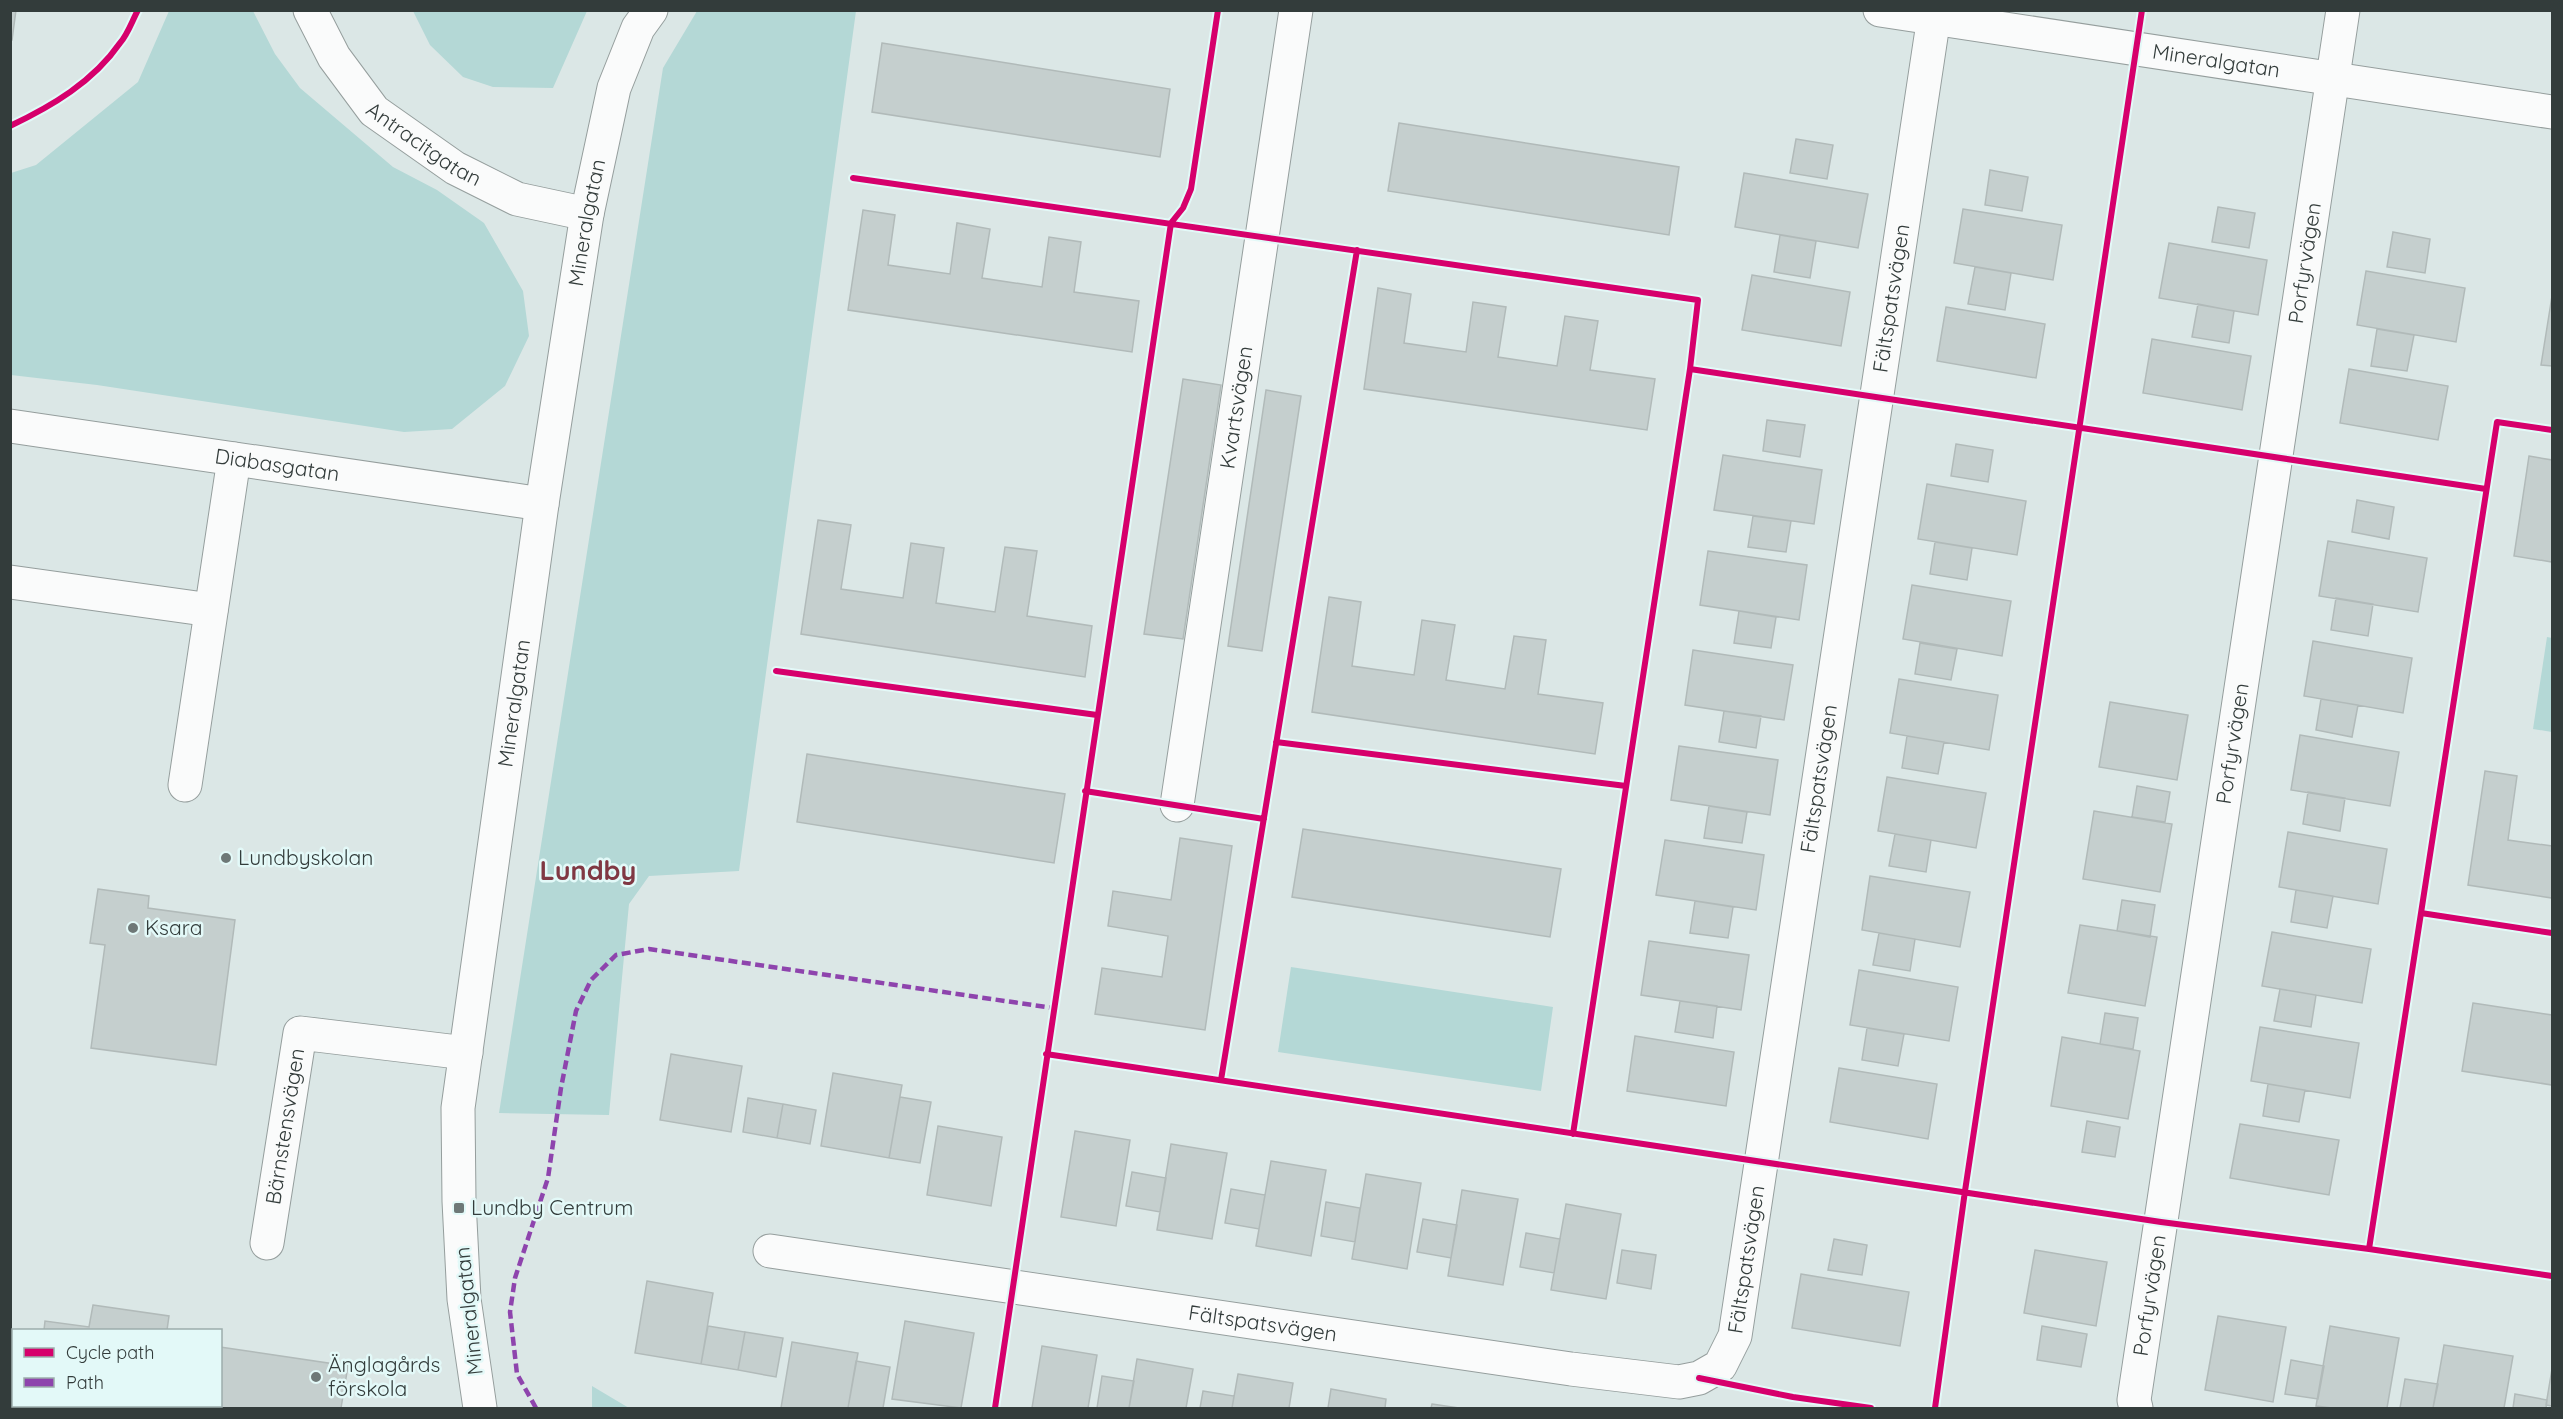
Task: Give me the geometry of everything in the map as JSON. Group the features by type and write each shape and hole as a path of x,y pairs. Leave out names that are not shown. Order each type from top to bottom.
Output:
{"street":[{"name":"Antracitgatan","path":"310,10 334,57 374,111 455,168 517,199 587,214"},
{"name":"Mineralgatan","path":"480,1408 464,1299 459,1202 458,1108 542,504 587,214 614,88 638,28 651,10"},
{"name":"Kvartsvägen","path":"1177,806 1296,10"},
{"name":"Mineralgatan","path":"1880,10 1934,15 2553,112"},
{"name":"Porfyrvägen","path":"2136,1408 2134,1400 2343,10"},
{"name":"Fältspatsvägen","path":"770,1251 1658,1380 1679,1382 1699,1378 1720,1366 1735,1336 1934,15"},
{"name":"Diabasgatan","path":"10,426 542,504"},
{"path":"185,785 234,459"},
{"path":"10,582 211,610"},
{"name":"Bärnstensvägen","path":"267,1243 300,1033 466,1053"}],"shaded area":[{"path":"169,11 253,11 275,54 300,88 393,167 437,190 484,223 523,291 529,336 505,386 452,429 404,432 97,385 11,375 11,173 36,165 138,82"},
{"path":"413,11 587,11 553,88 493,87 463,77 430,45"},
{"path":"697,11 856,11 739,871 649,876 629,904 609,1115 499,1113 663,68"},
{"path":"2547,637 2552,638 2552,732 2533,729"},
{"path":"1291,967 1553,1007 1541,1091 1278,1052"},
{"path":"592,1386 629,1408 592,1408"}],"building":[{"path":"10,10 16,10 12,40 10,40"},
{"path":"882,43 1170,89 1160,157 872,112"},
{"path":"1399,123 1679,167 1669,235 1388,191"},
{"path":"1796,139 1833,145 1827,179 1790,173"},
{"path":"1990,170 2028,177 2022,211 1985,205"},
{"path":"1744,173 1868,194 1858,248 1735,227"},
{"path":"2218,207 2255,213 2249,248 2212,242"},
{"path":"1963,209 2062,225 2053,280 1954,263"},
{"path":"863,210 895,215 888,265 950,274 957,223 990,229 982,278 1042,287 1049,237 1081,242 1074,292 1139,301 1132,352 848,310"},
{"path":"2393,232 2430,239 2425,273 2387,267"},
{"path":"1780,235 1816,241 1810,278 1774,272"},
{"path":"2169,243 2267,260 2258,315 2159,298"},
{"path":"1975,267 2011,273 2005,310 1968,304"},
{"path":"2366,271 2465,288 2456,342 2357,325"},
{"path":"1752,275 1850,292 1841,346 1742,330"},
{"path":"1378,288 1411,294 1404,343 1466,352 1473,302 1506,307 1498,357 1557,366 1565,316 1598,321 1590,370 1655,379 1647,430 1364,389"},
{"path":"2552,296 2552,366 2541,365"},
{"path":"2198,304 2234,311 2229,343 2192,337"},
{"path":"1946,307 2045,324 2036,378 1937,361"},
{"path":"2377,329 2414,335 2407,371 2371,366"},
{"path":"2152,339 2251,356 2242,410 2143,393"},
{"path":"2349,369 2448,386 2438,440 2340,423"},
{"path":"1183,379 1221,385 1183,639 1144,634"},
{"path":"1266,390 1301,396 1262,651 1228,646"},
{"path":"1767,420 1805,425 1800,457 1763,451"},
{"path":"1956,444 1993,450 1988,482 1951,476"},
{"path":"1723,455 1822,470 1814,524 1714,510"},
{"path":"2529,456 2552,460 2552,562 2514,556"},
{"path":"1927,484 2026,501 2017,555 1918,539"},
{"path":"2357,500 2394,507 2389,539 2352,532"},
{"path":"1753,516 1791,521 1786,552 1748,547"},
{"path":"818,520 851,525 841,589 903,598 911,543 944,548 936,603 995,612 1005,547 1037,551 1027,616 1092,626 1085,677 801,634"},
{"path":"2328,541 2427,558 2418,612 2319,596"},
{"path":"1935,542 1972,548 1967,580 1930,574"},
{"path":"1708,551 1807,565 1799,620 1700,605"},
{"path":"1912,585 2011,601 2002,656 1903,639"},
{"path":"1329,597 1361,602 1352,666 1414,675 1422,620 1455,625 1446,680 1505,689 1514,636 1546,640 1538,694 1603,703 1595,754 1312,712"},
{"path":"2336,598 2373,604 2368,636 2331,630"},
{"path":"1739,611 1776,617 1771,648 1734,643"},
{"path":"2313,641 2412,658 2403,713 2304,696"},
{"path":"1920,643 1957,649 1951,680 1915,674"},
{"path":"1693,650 1793,665 1784,720 1685,705"},
{"path":"1899,679 1998,695 1989,750 1890,733"},
{"path":"2321,699 2358,705 2352,737 2316,730"},
{"path":"2110,702 2188,715 2177,780 2099,767"},
{"path":"1724,711 1761,716 1756,748 1719,742"},
{"path":"2300,735 2399,752 2390,806 2291,790"},
{"path":"1907,736 1944,742 1938,774 1902,768"},
{"path":"1679,746 1778,760 1770,815 1671,800"},
{"path":"807,754 1065,794 1054,863 797,822"},
{"path":"2485,771 2517,776 2508,840 2552,846 2552,898 2468,885"},
{"path":"1887,777 1986,793 1976,848 1878,831"},
{"path":"2137,786 2170,792 2165,822 2132,817"},
{"path":"2308,792 2345,798 2340,831 2303,824"},
{"path":"1709,806 1747,812 1742,843 1704,838"},
{"path":"2094,811 2172,824 2160,892 2083,879"},
{"path":"1303,829 1561,869 1550,937 1292,897"},
{"path":"2288,832 2387,849 2378,904 2279,887"},
{"path":"1895,834 1931,840 1926,872 1889,866"},
{"path":"1180,838 1232,846 1205,1030 1095,1014 1102,968 1162,977 1168,936 1108,926 1113,891 1171,900"},
{"path":"1665,840 1764,855 1756,910 1656,895"},
{"path":"1870,876 1970,892 1960,947 1862,930"},
{"path":"98,889 149,896 148,908 235,920 216,1065 91,1048 105,945 90,943"},
{"path":"2296,890 2333,896 2327,928 2291,922"},
{"path":"2122,900 2155,905 2150,937 2117,931"},
{"path":"1695,901 1733,907 1728,938 1690,933"},
{"path":"2080,925 2157,937 2145,1006 2068,993"},
{"path":"2272,932 2371,949 2362,1003 2262,986"},
{"path":"1879,933 1915,939 1910,971 1873,965"},
{"path":"1649,941 1749,955 1741,1010 1641,995"},
{"path":"1859,970 1958,987 1949,1041 1850,1025"},
{"path":"2280,989 2316,995 2311,1027 2274,1021"},
{"path":"1680,1001 1717,1006 1713,1038 1675,1032"},
{"path":"2473,1003 2552,1015 2552,1085 2462,1071"},
{"path":"2105,1013 2138,1018 2133,1049 2100,1044"},
{"path":"2260,1027 2359,1043 2350,1098 2251,1081"},
{"path":"1867,1028 1904,1034 1898,1066 1862,1060"},
{"path":"1635,1036 1734,1052 1726,1106 1627,1091"},
{"path":"2062,1037 2140,1051 2128,1119 2051,1106"},
{"path":"671,1054 742,1066 731,1132 660,1120"},
{"path":"1839,1068 1937,1084 1928,1139 1830,1122"},
{"path":"833,1073 902,1085 889,1158 821,1146"},
{"path":"2268,1084 2305,1090 2299,1122 2263,1116"},
{"path":"900,1097 931,1102 920,1163 889,1158"},
{"path":"748,1098 783,1104 777,1138 743,1132"},
{"path":"783,1104 816,1110 810,1144 777,1138"},
{"path":"2087,1121 2120,1127 2115,1157 2082,1152"},
{"path":"2240,1124 2339,1140 2329,1195 2230,1178"},
{"path":"938,1126 1002,1137 991,1206 927,1195"},
{"path":"1075,1131 1130,1140 1116,1226 1061,1217"},
{"path":"1171,1144 1227,1153 1212,1239 1157,1230"},
{"path":"1271,1161 1326,1170 1311,1256 1256,1246"},
{"path":"1132,1172 1166,1178 1160,1212 1126,1206"},
{"path":"1366,1174 1421,1183 1407,1269 1352,1259"},
{"path":"1231,1189 1265,1195 1259,1229 1225,1223"},
{"path":"1462,1190 1518,1199 1503,1285 1448,1276"},
{"path":"1326,1202 1360,1208 1355,1242 1321,1236"},
{"path":"1566,1204 1621,1214 1606,1299 1551,1290"},
{"path":"1423,1219 1457,1225 1451,1258 1417,1252"},
{"path":"1526,1233 1560,1239 1554,1273 1520,1267"},
{"path":"1834,1239 1867,1245 1862,1275 1828,1270"},
{"path":"1622,1250 1656,1255 1651,1289 1617,1283"},
{"path":"2035,1250 2107,1262 2096,1326 2024,1313"},
{"path":"1801,1274 1909,1292 1900,1346 1792,1328"},
{"path":"647,1281 713,1293 701,1364 635,1353"},
{"path":"93,1305 169,1316 167,1329 44,1329 45,1321 89,1327"},
{"path":"2218,1316 2286,1327 2273,1402 2205,1390"},
{"path":"905,1321 974,1333 961,1408 892,1399"},
{"path":"708,1326 745,1332 738,1370 701,1364"},
{"path":"2042,1326 2087,1334 2081,1367 2037,1360"},
{"path":"2330,1326 2399,1338 2387,1408 2316,1406"},
{"path":"745,1332 783,1338 776,1377 738,1370"},
{"path":"792,1342 858,1353 848,1408 781,1408"},
{"path":"2444,1345 2513,1356 2504,1408 2433,1408"},
{"path":"1042,1346 1097,1355 1088,1408 1032,1408"},
{"path":"222,1347 348,1366 341,1408 21,1408 222,1407"},
{"path":"1137,1359 1193,1369 1186,1408 1129,1408"},
{"path":"2291,1360 2324,1366 2318,1399 2285,1394"},
{"path":"856,1361 890,1367 883,1408 848,1408"},
{"path":"2552,1369 2552,1406 2546,1405"},
{"path":"1238,1374 1293,1383 1289,1408 1232,1408"},
{"path":"1102,1376 1134,1381 1129,1408 1097,1408"},
{"path":"2405,1379 2438,1384 2433,1408 2400,1408"},
{"path":"1331,1389 1386,1399 1385,1408 1328,1408"},
{"path":"1203,1391 1234,1396 1232,1408 1200,1408"},
{"path":"2515,1394 2547,1400 2546,1408 2513,1408"},
{"path":"1432,1404 1459,1408 1431,1408"}],"marked path":[{"path":"536,1408 517,1374 510,1312 515,1278 548,1178 561,1088 576,1011 591,980 616,955 649,949 1053,1008"}],"cycle path":[{"path":"10,126 71,92 97,70 128,32 138,10"},
{"path":"995,1408 1171,223 1183,208 1191,189 1218,10"},
{"path":"1935,1408 1965,1191 2142,10"},
{"path":"853,178 1698,300 1690,369 1573,1134"},
{"path":"1221,1080 1357,250"},
{"path":"1690,369 2486,489"},
{"path":"2369,1249 2497,422 2552,430"},
{"path":"776,671 1097,715"},
{"path":"1276,742 1626,786"},
{"path":"1085,791 1264,819"},
{"path":"2421,913 2552,933"},
{"path":"1046,1054 2161,1222 2552,1276"},
{"path":"1699,1378 1793,1397 1871,1408"}],"place":[{"name":"Lundbyskolan","path":"226,858"},
{"name":"Ksara","path":"133,928"},
{"name":"Lundby Centrum","path":"459,1208"},
{"name":"Änglagårds förskola","path":"316,1377"}],"district":[{"name":"Lundby","path":"588,871"}]}
